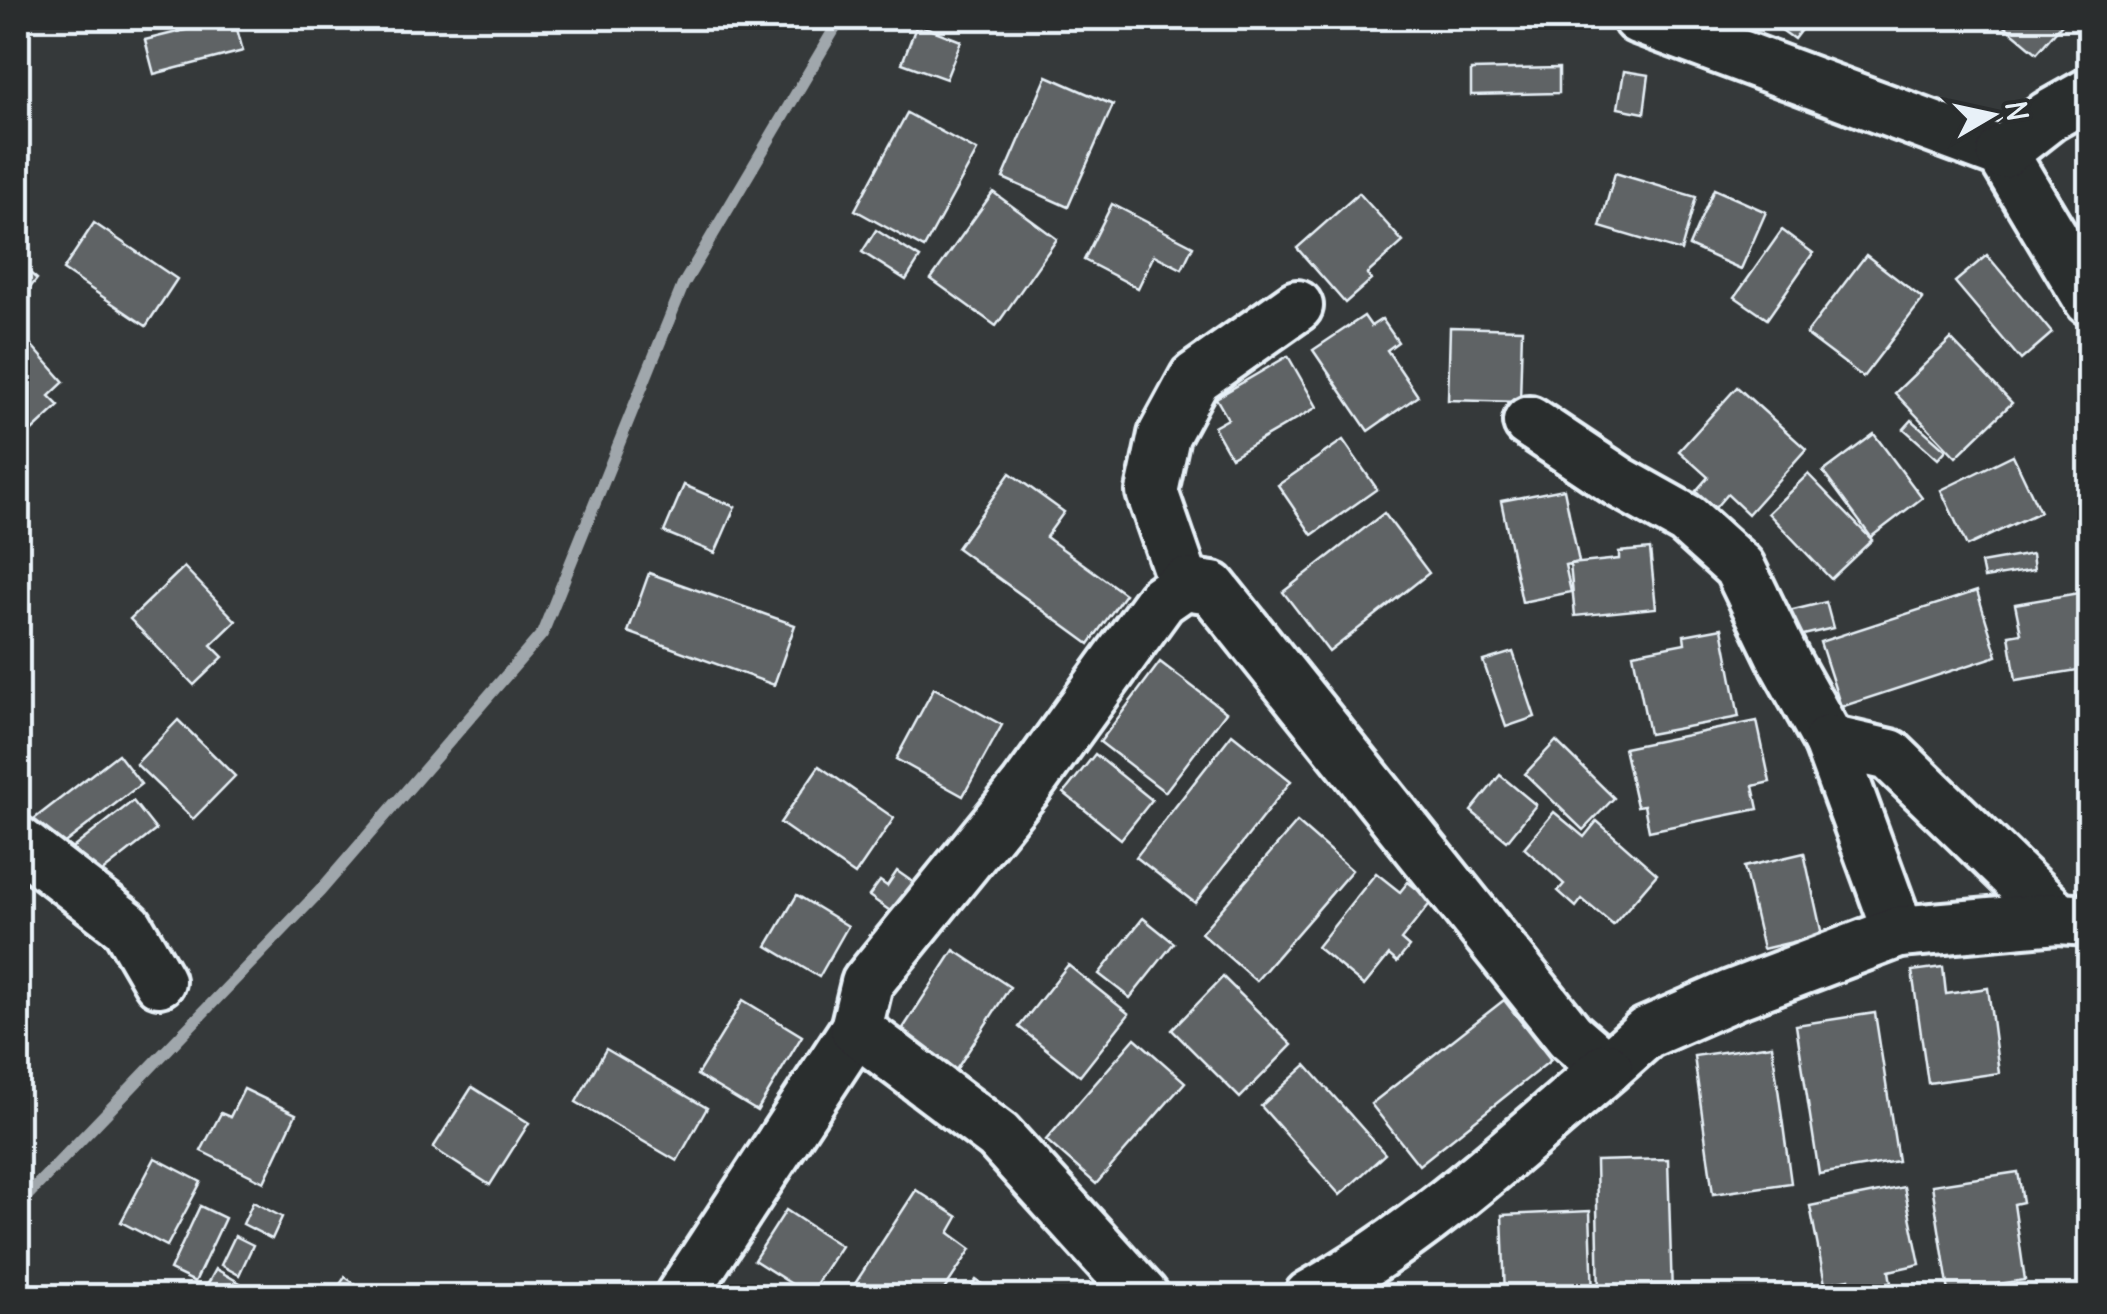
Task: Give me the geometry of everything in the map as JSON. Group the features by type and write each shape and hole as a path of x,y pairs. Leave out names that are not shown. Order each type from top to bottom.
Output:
{"street":[{"path":"1638,18 2002,153 2090,300"},
{"path":"2002,153 2049,116 2090,92"},
{"path":"1184,584 1152,492 1164,435 1194,378 1297,306"},
{"path":"1530,422 1620,482 1687,520 1739,566 1786,664 1829,740 1899,932"},
{"path":"681,1296 856,1029 868,983 1026,786 1161,600 1184,584 1212,588 1570,1036 1607,1068"},
{"path":"1829,740 1890,756 2074,919"},
{"path":"18,842 128,926 159,981"},
{"path":"1310,1296 1351,1273 1464,1191 1646,1033 1732,995 1899,932 2074,919"},
{"path":"856,1029 998,1136 1143,1296"}],"building":[{"path":"234,18 243,51 154,74 145,40"},
{"path":"1765,18 1810,18 1794,39"},
{"path":"1995,18 2067,18 2037,53"},
{"path":"917,24 961,41 946,79 902,63"},
{"path":"1559,68 1559,93 1471,95 1471,70"},
{"path":"1624,71 1649,75 1644,113 1618,108"},
{"path":"1047,76 1113,105 1068,207 1003,178"},
{"path":"907,113 977,151 924,248 855,210"},
{"path":"1615,173 1696,197 1681,251 1600,227"},
{"path":"1714,189 1766,212 1741,269 1689,246"},
{"path":"993,192 1057,239 996,326 931,279"},
{"path":"1359,193 1403,242 1367,274 1371,280 1345,303 1297,248"},
{"path":"1112,204 1193,246 1182,269 1154,255 1138,288 1084,260"},
{"path":"94,223 177,279 146,326 63,270"},
{"path":"876,230 920,258 906,280 862,252"},
{"path":"1782,230 1813,253 1767,319 1735,297"},
{"path":"1866,255 1923,299 1863,377 1806,334"},
{"path":"1987,255 2052,333 2021,360 1955,282"},
{"path":"18,263 37,279 18,303"},
{"path":"1364,316 1371,326 1382,319 1398,342 1387,350 1418,396 1368,431 1313,350"},
{"path":"1450,327 1522,329 1520,402 1448,400"},
{"path":"18,330 64,382 49,396 59,406 20,442 18,439"},
{"path":"1951,339 2012,403 1956,457 1895,393"},
{"path":"1288,356 1317,407 1231,457 1214,427 1228,419 1216,398"},
{"path":"1737,387 1806,449 1748,514 1727,494 1715,508 1696,491 1708,477 1679,451"},
{"path":"1912,420 1946,450 1938,459 1904,429"},
{"path":"1874,434 1922,498 1871,537 1823,472"},
{"path":"1343,440 1377,489 1312,535 1278,485"},
{"path":"2013,455 2040,512 1967,546 1941,490"},
{"path":"1010,473 1064,512 1046,537 1125,594 1089,644 957,548"},
{"path":"1808,474 1872,540 1831,579 1768,513"},
{"path":"684,485 735,507 715,553 664,532"},
{"path":"1564,489 1579,562 1565,565 1571,592 1522,602 1501,501"},
{"path":"1384,513 1429,573 1329,652 1283,592"},
{"path":"1650,549 1656,608 1575,616 1570,564 1619,559 1619,552"},
{"path":"2032,554 2034,570 1984,578 1981,563"},
{"path":"184,567 236,621 211,645 223,657 194,685 130,619"},
{"path":"649,573 795,625 774,685 628,632"},
{"path":"1977,591 1997,656 1841,707 1820,642"},
{"path":"2090,591 2090,668 2016,680 2009,635 2021,633 2015,604"},
{"path":"1826,602 1833,628 1795,637 1789,611"},
{"path":"1722,628 1739,717 1649,734 1633,653 1685,643 1684,635"},
{"path":"1513,652 1535,717 1506,727 1483,661"},
{"path":"1160,662 1226,712 1165,792 1100,742"},
{"path":"934,688 1002,725 963,796 896,759"},
{"path":"178,720 235,776 193,819 136,764"},
{"path":"1757,721 1770,782 1753,786 1758,809 1649,831 1644,805 1637,806 1624,748"},
{"path":"1232,734 1291,781 1195,903 1136,857"},
{"path":"1556,741 1614,798 1583,830 1525,774"},
{"path":"118,754 141,784 53,852 30,822"},
{"path":"1095,754 1152,800 1121,839 1064,793"},
{"path":"819,766 894,818 855,875 780,823"},
{"path":"1500,775 1536,805 1507,841 1471,811"},
{"path":"133,801 156,830 87,884 65,854"},
{"path":"1554,812 1584,837 1597,821 1657,874 1613,925 1582,899 1576,907 1558,891 1564,884 1524,848"},
{"path":"1297,822 1352,870 1256,981 1201,933"},
{"path":"1804,853 1822,935 1763,949 1744,867"},
{"path":"897,871 924,890 903,920 869,896 880,881 887,886"},
{"path":"1376,873 1400,892 1408,882 1432,901 1401,940 1409,947 1397,962 1389,955 1364,986 1317,947"},
{"path":"797,895 848,926 819,977 767,946"},
{"path":"1143,918 1174,943 1130,998 1099,974"},
{"path":"954,950 1010,987 956,1070 900,1033"},
{"path":"1068,965 1129,1014 1080,1076 1019,1027"},
{"path":"1943,967 1946,994 1988,988 1999,1073 1928,1083 1912,971"},
{"path":"1223,977 1292,1045 1240,1098 1172,1030"},
{"path":"743,1000 802,1036 757,1111 697,1075"},
{"path":"1504,1000 1551,1060 1419,1165 1371,1104"},
{"path":"1875,1013 1898,1161 1819,1174 1796,1025"},
{"path":"1135,1038 1185,1082 1096,1184 1046,1140"},
{"path":"1772,1045 1791,1183 1713,1194 1694,1056"},
{"path":"606,1049 707,1108 677,1161 576,1102"},
{"path":"1306,1065 1385,1154 1340,1195 1261,1106"},
{"path":"472,1087 529,1123 490,1185 433,1148"},
{"path":"244,1089 296,1114 264,1182 201,1151 221,1113 230,1117"},
{"path":"155,1158 201,1182 167,1246 121,1222"},
{"path":"1668,1159 1672,1296 1599,1296 1596,1161"},
{"path":"2018,1172 2023,1202 2014,1204 2025,1280 1998,1284 1999,1292 1968,1296 1967,1289 1949,1292 1932,1185"},
{"path":"1904,1187 1920,1264 1889,1271 1891,1283 1850,1290 1849,1279 1825,1284 1810,1206"},
{"path":"916,1190 958,1217 949,1233 971,1249 940,1296 847,1296"},
{"path":"253,1202 282,1217 272,1239 243,1224"},
{"path":"200,1206 225,1218 195,1282 170,1270"},
{"path":"786,1210 841,1246 809,1295 754,1260"},
{"path":"1590,1211 1593,1296 1505,1296 1502,1215"},
{"path":"235,1236 253,1245 239,1275 221,1265"},
{"path":"216,1269 240,1283 233,1296 214,1296 204,1291"},
{"path":"345,1277 373,1296 332,1296"},
{"path":"976,1280 1000,1296 965,1296"},
{"path":"743,1284 757,1296 732,1296"}],"waterway":[{"path":"18,1205 320,891 542,634 683,285 838,18"}]}
